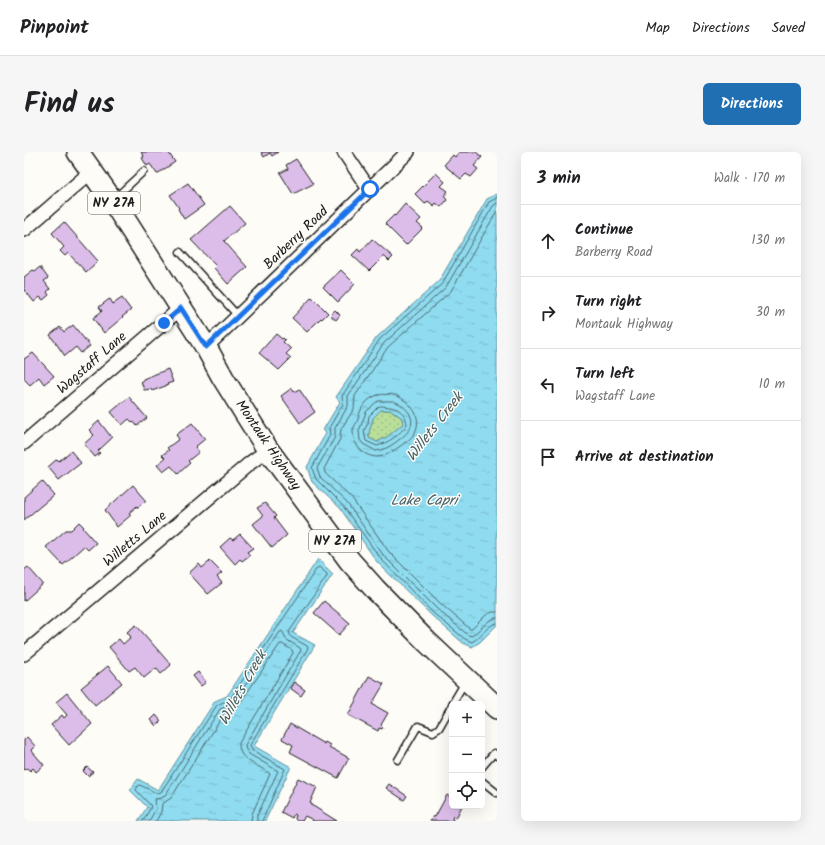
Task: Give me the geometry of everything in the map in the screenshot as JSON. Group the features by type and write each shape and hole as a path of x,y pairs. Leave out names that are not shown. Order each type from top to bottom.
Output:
{"main road":[{"name":"Montauk Highway","path":"78,152 113,200 206,347 223,378 268,450 350,561 426,641 497,708"}],"street":[{"path":"344,152 370,189"},
{"name":"Barberry Road","path":"206,347 408,152"},
{"path":"24,230 92,171"},
{"name":"Wagstaff Lane","path":"24,443 181,308"},
{"name":"Willetts Lane","path":"25,650 250,462 268,450"}],"lane":[{"path":"113,200 144,171"},
{"path":"180,252 238,316"},
{"path":"454,701 467,679"},
{"path":"398,760 418,726 433,732 439,728 449,710"},
{"path":"485,764 494,753 497,756"},
{"path":"485,783 497,793"}],"green space":[{"path":"381,410 391,410 402,418 403,424 387,437 377,442 369,438 369,433 373,418"}],"water":[{"name":"Lake Capri","path":"496,194 497,195 497,625 480,642 472,647 463,643 431,615 377,562 340,508 312,482 307,467 326,433 323,430 340,402 336,397 377,337 439,281 487,199","holes":["381,410 391,410 402,418 403,424 387,437 377,442 369,438 373,418"]},
{"name":"Willets Creek","path":"318,559 333,574 293,633 315,645 254,746 291,767 265,821 138,821 147,807 130,790 138,779 158,790 215,701 227,696"}],"building":[{"path":"141,152 168,152 175,162 157,174 150,164 147,166 142,158 144,157"},
{"path":"261,152 278,152 272,156 270,153 264,157"},
{"path":"459,152 476,152 482,157 474,166 478,169 471,177 466,174 461,179 444,165 453,155 455,157"},
{"path":"296,159 313,184 293,194 280,173 288,169 286,165"},
{"path":"436,173 445,182 441,186 448,191 444,196 447,200 441,207 436,203 434,206 428,201 425,204 415,194"},
{"path":"188,183 204,205 184,219 178,209 179,208 170,195"},
{"path":"405,204 421,219 417,223 423,228 406,245 385,224 394,215 395,216"},
{"path":"230,206 245,223 224,241 247,267 228,284 214,268 216,266 191,240"},
{"path":"64,222 98,261 86,272 68,253 65,256 60,251 64,247 52,233"},
{"path":"372,239 393,257 389,261 384,256 369,271 352,255 358,249 360,252"},
{"path":"40,267 48,278 44,281 50,289 47,292 49,295 43,300 40,297 34,302 24,289 24,277"},
{"path":"341,270 355,284 338,302 323,287"},
{"path":"312,297 328,313 307,332 292,318"},
{"path":"122,298 131,310 104,333 93,318 102,311 99,307 108,300 110,299 113,304"},
{"path":"335,310 340,315 336,320 330,315"},
{"path":"73,325 90,346 81,353 76,347 65,356 50,335 60,327 64,332"},
{"path":"276,334 285,340 283,342 291,349 286,354 291,358 279,370 259,353"},
{"path":"33,353 54,376 44,384 39,377 30,385 24,379 24,359"},
{"path":"168,369 173,382 152,391 151,389 144,390 141,381 143,381 143,379"},
{"path":"292,388 294,392 299,389 315,412 300,423 281,396"},
{"path":"129,397 147,418 137,426 129,419 122,425 111,412"},
{"path":"99,421 112,438 98,451 100,453 95,457 84,444 94,435 89,430"},
{"path":"192,423 205,439 195,447 199,452 188,461 190,463 178,474 171,466 163,472 157,465 165,458 162,455 169,450 167,448 179,439 176,435"},
{"path":"71,451 81,463 59,480 48,467 57,459 59,461"},
{"path":"42,481 54,495 24,520 24,497"},
{"path":"133,485 146,500 138,508 137,506 129,513 131,515 117,527 105,510"},
{"path":"265,503 276,516 274,518 287,535 272,548 253,524 263,516 257,508"},
{"path":"79,522 96,543 88,550 84,546 63,565 46,547 66,530 71,530"},
{"path":"240,534 253,548 247,552 250,555 242,561 240,559 235,564 220,547 230,538 233,540"},
{"path":"210,561 222,573 217,577 222,583 208,594 189,573 199,564 202,568"},
{"path":"28,567 43,584 24,601 24,570"},
{"path":"324,601 350,623 339,635 314,613"},
{"path":"136,625 171,665 161,674 156,668 144,678 135,667 129,671 109,647 119,639 123,644 131,637 127,632"},
{"path":"108,666 122,683 95,705 81,688"},
{"path":"198,672 206,682 201,686 193,676"},
{"path":"369,676 384,684 372,704 388,713 381,725 383,727 382,729 379,728 378,731 348,715"},
{"path":"294,682 305,690 301,696 290,688"},
{"path":"67,693 92,724 69,745 51,725 62,715 64,718 67,715 56,702"},
{"path":"156,715 161,721 156,726 151,720"},
{"path":"290,724 324,744 325,742 330,745 329,747 349,758 338,778 290,752 293,745 282,739"},
{"path":"27,737 35,746 31,750 44,765 36,772 33,768 30,771 27,768 24,770 24,740"},
{"path":"87,767 93,772 88,776 83,771"},
{"path":"298,778 317,787 310,803 312,806 337,821 312,821 313,820 305,816 302,821 297,821 295,819 296,815 294,814 292,818 281,812"},
{"path":"389,784 407,796 404,800 386,788"},
{"path":"447,795 449,796 449,809 460,809 456,818 453,816 452,819 454,821 430,821 433,816 435,817"}],"route":[{"path":"164,323 181,308 206,347 370,189"}]}
